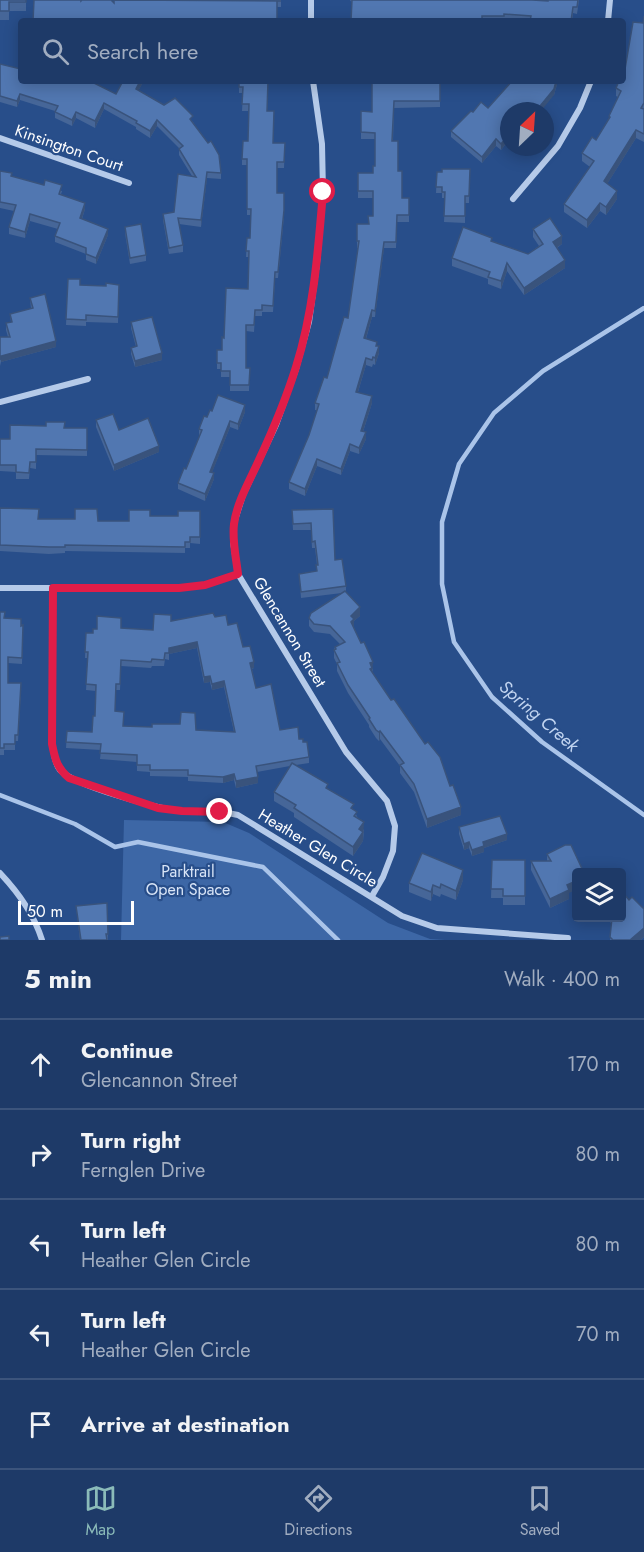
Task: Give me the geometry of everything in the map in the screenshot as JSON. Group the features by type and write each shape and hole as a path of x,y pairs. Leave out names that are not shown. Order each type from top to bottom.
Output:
{"street":[{"path":"311,0 311,18"},
{"path":"608,18 610,0"},
{"name":"Glencannon Street","path":"314,84 322,144 323,192 317,264 310,310 292,380 276,424 243,495 234,523 233,542 238,574 346,752 387,801 395,826 393,851 383,877 372,896"},
{"path":"513,199 558,146 580,108 590,84"},
{"name":"Kinsington Court","path":"0,138 129,183"},
{"path":"0,402 88,379"},
{"path":"0,588 179,588 205,585 238,574"},
{"name":"Heather Glen Circle","path":"53,588 52,744 56,764 69,778 158,808 238,815 402,916 437,928 568,938"},
{"path":"0,873 31,913 42,940"}],"green space":[{"name":"Parktrail Open Space","path":"124,820 223,822 249,833 388,923 430,939 445,940 121,940"}],"building":[{"path":"0,0 26,0 26,2 9,2 9,11 0,11"},
{"path":"34,0 111,0 114,3 114,0 281,1 277,1 277,18 33,18"},
{"path":"352,0 578,0 577,7 573,7 571,18 531,18 531,16 504,14 504,16 482,16 482,18 351,18"},
{"path":"644,16 644,103 641,108 644,109 644,134 636,130 604,181 617,191 606,207 600,203 587,220 564,204 594,161 582,153 592,137 596,140 610,117 621,91 616,88 618,84 626,84 626,63 633,22 643,23"},
{"path":"0,64 18,68 18,84 96,84 116,94 121,84 138,84 136,89 164,105 175,98 193,116 190,119 208,143 211,141 219,155 221,173 207,172 201,220 178,218 183,245 169,248 163,214 174,212 178,174 196,177 179,149 183,146 157,120 150,131 104,103 95,121 76,112 72,120 55,112 58,106 20,94 17,101 0,96"},
{"path":"239,84 268,84 267,111 274,111 273,143 285,143 284,162 277,162 277,193 284,193 284,210 278,272 275,272 273,306 262,305 262,310 255,310 254,325 246,325 246,368 250,368 249,385 230,385 230,371 221,371 221,363 217,363 217,350 222,350 222,337 224,338 226,288 248,289 249,251 246,251 247,238 250,238 251,209 247,209 247,159 242,159 243,141 248,141 249,104 242,104 243,87 239,87"},
{"path":"372,84 440,84 440,101 394,101 392,141 398,141 398,171 402,171 402,198 409,198 409,215 397,215 396,242 384,242 375,311 372,310 364,338 377,342 376,346 379,346 375,358 373,357 372,360 366,358 356,392 372,396 361,431 366,432 359,448 350,444 341,469 317,459 305,489 289,482 309,435 319,404 315,403 324,377 327,378 344,317 348,318 359,241 357,241 357,224 369,224 368,216 373,216 373,191 358,191 358,173 373,173 373,166 375,166 375,133 361,132 361,111 372,112"},
{"path":"509,84 555,84 543,102 500,102 500,143 496,139 482,157 451,131 481,102 488,108"},
{"path":"442,169 470,169 469,196 465,196 465,216 444,216 445,192 442,192 442,187 436,187 437,172 442,172"},
{"path":"0,171 44,185 45,180 62,185 59,194 85,203 80,218 108,229 96,258 86,254 86,248 55,236 60,223 30,214 25,232 9,227 16,205 0,202"},
{"path":"550,218 562,236 553,242 565,260 524,288 507,263 501,281 488,277 490,272 452,258 463,227 492,238 491,241 528,254 543,244 533,229"},
{"path":"141,224 146,255 130,258 125,227"},
{"path":"68,279 80,279 80,285 106,286 106,283 119,285 118,317 86,315 86,320 66,319"},
{"path":"45,294 56,341 1,356 0,360 0,337 10,337 6,323 12,322 10,314 33,308 30,298"},
{"path":"152,317 162,353 135,361 131,348 137,346 131,322"},
{"path":"218,395 245,405 238,424 230,421 210,472 214,473 205,494 178,483 202,430 199,429 204,416 207,417 210,410 212,411"},
{"path":"113,414 119,430 148,418 159,446 114,465 96,420"},
{"path":"46,422 65,422 64,428 87,428 87,450 36,449 36,462 30,462 29,473 16,472 16,465 0,465 0,439 10,439 10,425 46,426"},
{"path":"0,508 39,509 38,519 75,519 75,509 97,509 98,521 129,521 129,510 150,510 150,516 178,516 178,511 200,511 200,537 190,537 190,542 185,542 185,547 0,545"},
{"path":"333,509 335,560 342,559 346,586 301,592 299,574 317,571 316,565 318,565 315,541 312,542 311,523 293,524 292,510"},
{"path":"345,591 360,607 351,616 354,619 351,622 373,662 370,663 372,668 370,669 425,744 428,742 440,757 450,786 453,785 461,807 427,819 414,784 400,765 404,763 380,731 376,730 337,663 340,662 334,650 335,647 345,642 330,626 314,624 309,618 311,613"},
{"path":"0,612 5,612 4,618 21,619 21,626 23,625 22,658 8,657 8,683 21,683 18,735 15,735 15,744 4,744 4,748 0,748"},
{"path":"213,613 215,617 226,615 228,625 237,623 243,647 250,646 254,662 250,663 256,688 271,684 280,730 298,727 299,739 307,742 309,757 256,766 258,777 236,781 234,774 223,777 188,775 188,770 150,770 150,765 137,765 137,755 100,753 101,744 66,742 67,731 92,732 96,685 86,684 88,652 85,652 86,633 93,633 93,629 97,629 97,616 121,618 121,628 153,630 154,614 171,615 171,621","holes":["197,642 204,677 210,676 212,684 224,681 235,732 196,730 195,713 181,712 180,724 152,724 152,727 123,726 124,712 115,711 116,684 120,684 121,660 151,662 152,659 164,660 165,653 169,653 169,648"]},
{"path":"292,763 328,784 326,788 354,804 351,808 357,812 354,816 364,822 359,829 363,832 353,847 294,808 296,805 274,792"},
{"path":"500,816 507,834 483,842 484,846 472,850 469,842 464,844 459,827"},
{"path":"565,845 571,845 582,868 572,868 572,883 567,885 569,890 550,899 531,861 551,861 547,854"},
{"path":"422,853 463,870 456,891 441,884 440,888 433,885 431,892 409,883"},
{"path":"492,860 525,860 525,896 503,896 503,889 491,889"},
{"path":"626,896 629,900 632,897 644,909 644,928 630,940 613,940 610,937 612,922 626,922"},
{"path":"107,903 107,940 81,940 76,906"},
{"path":"9,936 9,940 0,940 0,937"}],"waterway":[{"name":"Spring Creek","path":"644,308 543,371 494,413 459,464 442,522 442,584 454,642 492,697 542,742 644,815"},
{"name":"Spring Creek","path":"0,795 75,824 115,847 138,842 263,867 338,940"}],"route":[{"path":"220,812 158,808 69,778 61,771 56,764 52,744 53,588 179,588 205,585 238,574 233,542 234,523 243,495 276,424 296,369 309,322 323,192"}]}
